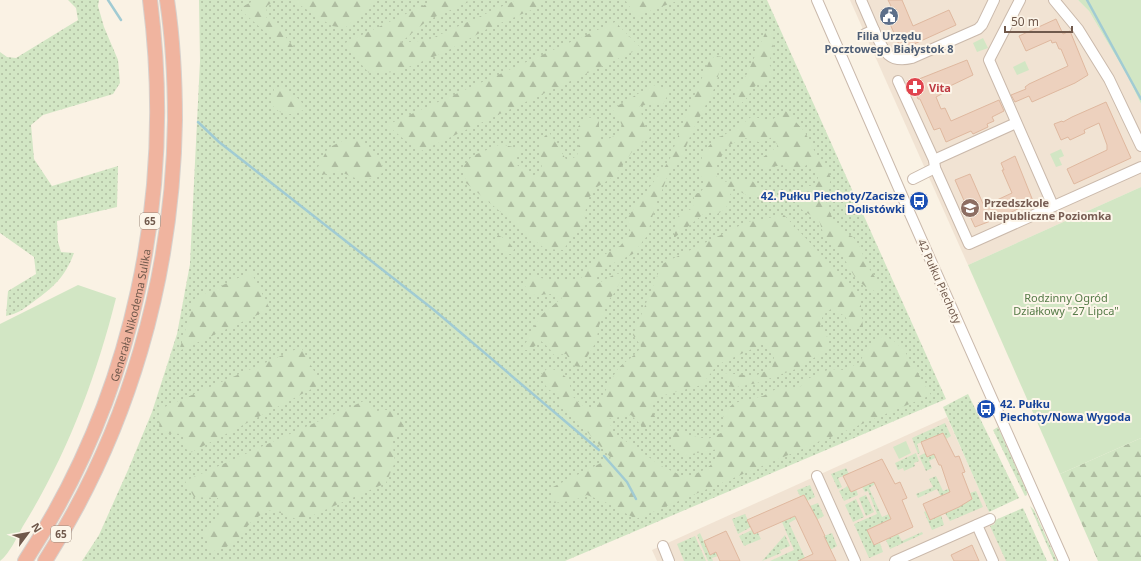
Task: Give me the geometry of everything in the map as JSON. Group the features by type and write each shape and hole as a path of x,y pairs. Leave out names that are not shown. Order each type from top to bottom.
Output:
{"highway":[{"name":"Generała Nikodema Sulika","path":"25,561 61,500 82,457 103,408 131,322 142,274 156,176 158,139 157,80 150,0"},
{"name":"Generała Nikodema Sulika","path":"45,561 77,506 97,466 118,416 136,365 151,312 163,258 170,203 175,103 172,47 167,0"},
{"path":"120,359 136,365"}],"street":[{"name":"42 Pułku Piechoty","path":"817,0 1064,561"},
{"path":"861,0 870,32 882,47 895,59 902,60 912,58 978,29 982,25 994,0"},
{"path":"1020,0 989,60 1053,206"},
{"path":"1054,0 1078,29 1109,79 1141,146"},
{"path":"898,81 969,244 1141,167"},
{"path":"913,179 934,164 1016,123"},
{"path":"817,476 855,561"},
{"path":"895,561 990,519"},
{"path":"977,525 993,561"},
{"path":"663,546 670,561"}],"shaded area":[{"path":"850,0 1078,0 1089,11 1127,75 1141,104 1141,187 968,265"},
{"path":"947,417 1011,561 657,561 652,550"}],"green space":[{"path":"68,0 99,0 98,6 104,27 118,60 120,83 113,94 43,115 31,125 34,159 52,186 118,166 117,207 57,221 58,242 61,252 74,253 67,269 58,281 40,297 20,311 6,316 8,291 36,274 34,257 0,233 0,52 7,57 16,58 78,20 76,8"},
{"path":"199,0 767,0 946,399 565,561 82,561 99,535 128,470 152,412 177,334 190,264 200,61"},
{"path":"255,0 271,0 273,2 267,6 266,17 279,28 294,48 283,48 240,8"},
{"path":"295,0 376,0 345,28 332,26 295,2"},
{"path":"435,0 473,0 428,20 400,43 428,40 516,0 546,0 536,8 489,28 443,53 396,72 369,73 343,44"},
{"path":"625,0 680,0 636,16"},
{"path":"1078,0 1141,0 1141,104 1127,75 1089,11"},
{"path":"615,22 641,48 419,152 387,125"},
{"path":"766,31 771,32 773,40 773,48 769,64 774,72 772,78 766,83 757,84 745,100 739,105 734,103 735,91 747,74"},
{"path":"983,38 988,48 977,52 973,43"},
{"path":"716,56 722,57 715,87 691,134 682,157 668,175 661,193 658,196 647,236 633,254 601,269 593,278 597,284 615,274 624,273 615,292 608,301 599,326 596,342 581,367 574,366 566,354 554,355 541,341 530,350 520,350 527,341 540,316 562,298 552,294 533,295 524,285 529,275 553,281 579,281 593,261 620,246 631,233 626,219 669,161 684,120 710,59"},
{"path":"1025,61 1029,70 1017,75 1013,67"},
{"path":"653,85 671,89 663,104 655,103 640,106 643,122 650,138 636,146 615,176 597,187 588,199 583,223 563,250 545,249 466,183 463,167 472,156 501,144 520,149 517,157 517,165 533,176 542,169 539,142 549,132 567,161 577,156 580,141 578,127 585,117 599,119 599,140 610,138 618,132 622,126 619,118 612,109"},
{"path":"281,86 300,100 306,109 292,114 284,114 276,109 272,105 274,89"},
{"path":"785,110 805,132 815,152 828,170 831,179 826,195 827,205 836,227 853,237 862,250 864,261 881,286 877,292 867,288 856,279 842,255 827,241 819,220 802,210 797,193 803,187 816,185 819,174 808,164 798,171 784,165 763,168 758,161 778,146 772,137 762,143 745,138 727,146 716,167 717,179 724,182 737,179 751,179 761,191 756,198 746,195 734,188 730,195 726,209 717,214 706,212 674,238 674,229 679,215 691,209 695,202 693,194 700,193 705,186 700,172 702,157 707,148 716,138 741,125 751,117 772,120"},
{"path":"344,140 359,141 379,158 385,171 375,178 360,180 338,171 322,175 318,167 328,148"},
{"path":"1061,149 1064,156 1059,158 1062,165 1056,167 1050,154"},
{"name":"Rodzinny Ogród Działkowy \"27 Lipca\"","path":"1141,187 1141,438 1060,474 968,265"},
{"path":"784,215 861,297 863,327 852,331 845,316 831,309 823,315 820,326 826,332 830,348 796,369 757,383 732,388 724,373 755,376 772,368 774,357 763,344 717,365 702,385 657,397 651,408 656,419 643,429 631,415 608,419 614,433 663,467 685,477 697,473 711,465 718,449 681,456 673,443 673,432 708,439 723,432 723,413 734,403 763,396 776,389 798,389 806,380 830,369 845,370 860,362 867,347 883,336 893,340 904,350 931,395 636,519 605,502 587,495 572,501 552,503 551,488 611,458 560,402 559,396 548,389 539,376 548,368 559,371 569,380 572,396 587,409 596,409 617,370 637,353 641,346 633,335 662,264 747,222"},
{"path":"498,235 507,240 514,249 512,254 504,254 494,242"},
{"path":"251,272 270,309 179,351 195,298"},
{"path":"78,285 116,298 108,328 89,387 66,444 39,499 13,545 0,561 0,324"},
{"path":"301,347 321,384 188,454 182,434 159,433 160,409"},
{"path":"968,394 1019,498 989,512 943,407"},
{"path":"366,400 367,404 377,411 388,410 394,412 404,426 400,434 392,440 395,462 386,483 300,521 285,514 267,510 250,523 234,544 211,552 203,531 219,519 218,498 194,497 185,481"},
{"path":"945,423 951,436 946,439 938,435 917,444 920,453 918,454 912,438"},
{"path":"998,427 1027,492 1027,495 1025,496 993,430"},
{"path":"1141,438 1141,561 1098,561 1060,474"},
{"path":"906,441 911,453 899,459 893,447"},
{"path":"916,453 919,461 914,463 915,466 904,471 903,468 898,470 895,463"},
{"path":"925,453 935,453 937,457 929,461 932,468 926,471 919,456"},
{"path":"846,468 849,474 838,478 842,487 838,489 831,474"},
{"path":"936,476 943,491 951,488 953,491 941,497 937,489 918,498 916,494 933,487 929,479"},
{"path":"874,481 875,484 869,488 882,517 889,514 891,519 867,530 874,545 880,543 883,552 869,558 854,524 877,514 868,491 865,492 862,487"},
{"path":"810,485 815,497 807,501 804,495 800,496 797,490"},
{"path":"848,486 856,489 858,495 844,501 839,491"},
{"path":"976,491 983,507 950,521 945,513 972,499 970,493"},
{"path":"866,495 874,512 866,516 859,498"},
{"path":"856,499 864,517 853,522 845,505"},
{"path":"818,503 824,516 816,520 810,506"},
{"path":"1030,506 1034,510 1057,561 1054,561"},
{"path":"1023,508 1047,561 1006,561 990,526 995,524 993,521"},
{"path":"926,511 930,520 941,515 944,525 932,530 924,512"},
{"path":"745,514 751,527 738,534 732,519"},
{"path":"795,516 796,519 789,523 805,558 798,561 770,561 794,550 782,522"},
{"path":"752,530 754,534 758,533 761,539 744,546 739,536"},
{"path":"922,532 923,534 890,549 886,540 898,534 902,541"},
{"path":"700,533 710,555 716,552 718,556 712,558 713,561 708,561 697,535"},
{"path":"832,533 837,546 830,550 824,536"},
{"path":"785,535 790,546 780,550 781,553 762,561"},
{"path":"695,536 706,561 684,561 677,544"}],"building":[{"path":"888,0 902,0 913,26 949,10 956,25 903,49 902,46 900,47 884,10 891,6"},
{"path":"1056,19 1063,34 1070,31 1088,75 1075,83 1032,102 1029,96 1015,102 1011,95 1026,89 1025,87 1029,84 1068,66 1061,49 1059,49 1056,42 1052,43 1051,40 1026,51 1019,36"},
{"path":"967,60 973,75 950,86 951,89 936,97 941,109 945,108 951,121 999,100 1004,111 992,117 994,121 987,124 988,127 973,134 971,131 946,142 940,128 934,130 913,86 914,83 919,81 919,79"},
{"path":"1106,102 1131,158 1074,184 1067,169 1107,150 1107,145 1099,123 1084,130 1085,133 1070,140 1068,137 1061,140 1054,124 1063,122"},
{"path":"1015,156 1033,201 1006,215 975,227 955,180 970,174 984,206 1012,193 1002,170 1004,170 1001,163"},
{"path":"943,433 955,457 959,456 965,472 962,473 972,499 959,507 930,520 923,504 950,492 941,465 939,465 934,454 927,457 921,442"},
{"path":"882,459 895,484 900,482 907,498 902,500 913,527 874,545 867,530 891,519 874,482 851,492 843,476"},
{"path":"804,495 817,519 836,561 798,561 813,554 795,516 754,534 747,520"},
{"path":"726,531 740,561 720,561 716,552 710,555 704,541"},
{"path":"972,545 979,561 954,561 951,555"}],"waterway":[{"path":"108,0 121,20"},
{"path":"1087,0 1141,99"},
{"path":"198,122 219,142 434,310 599,450"},
{"path":"604,456 627,482 636,499"}],"place":[{"name":"Filia Urzędu Pocztowego Białystok 8","path":"889,16"},
{"name":"Vita","path":"915,87"},
{"name":"42. Pułku Piechoty/Zacisze Dolistówki","path":"919,201"},
{"name":"Przedszkole Niepubliczne Poziomka","path":"970,208"},
{"name":"42. Pułku Piechoty/Nowa Wygoda","path":"986,409"}]}
